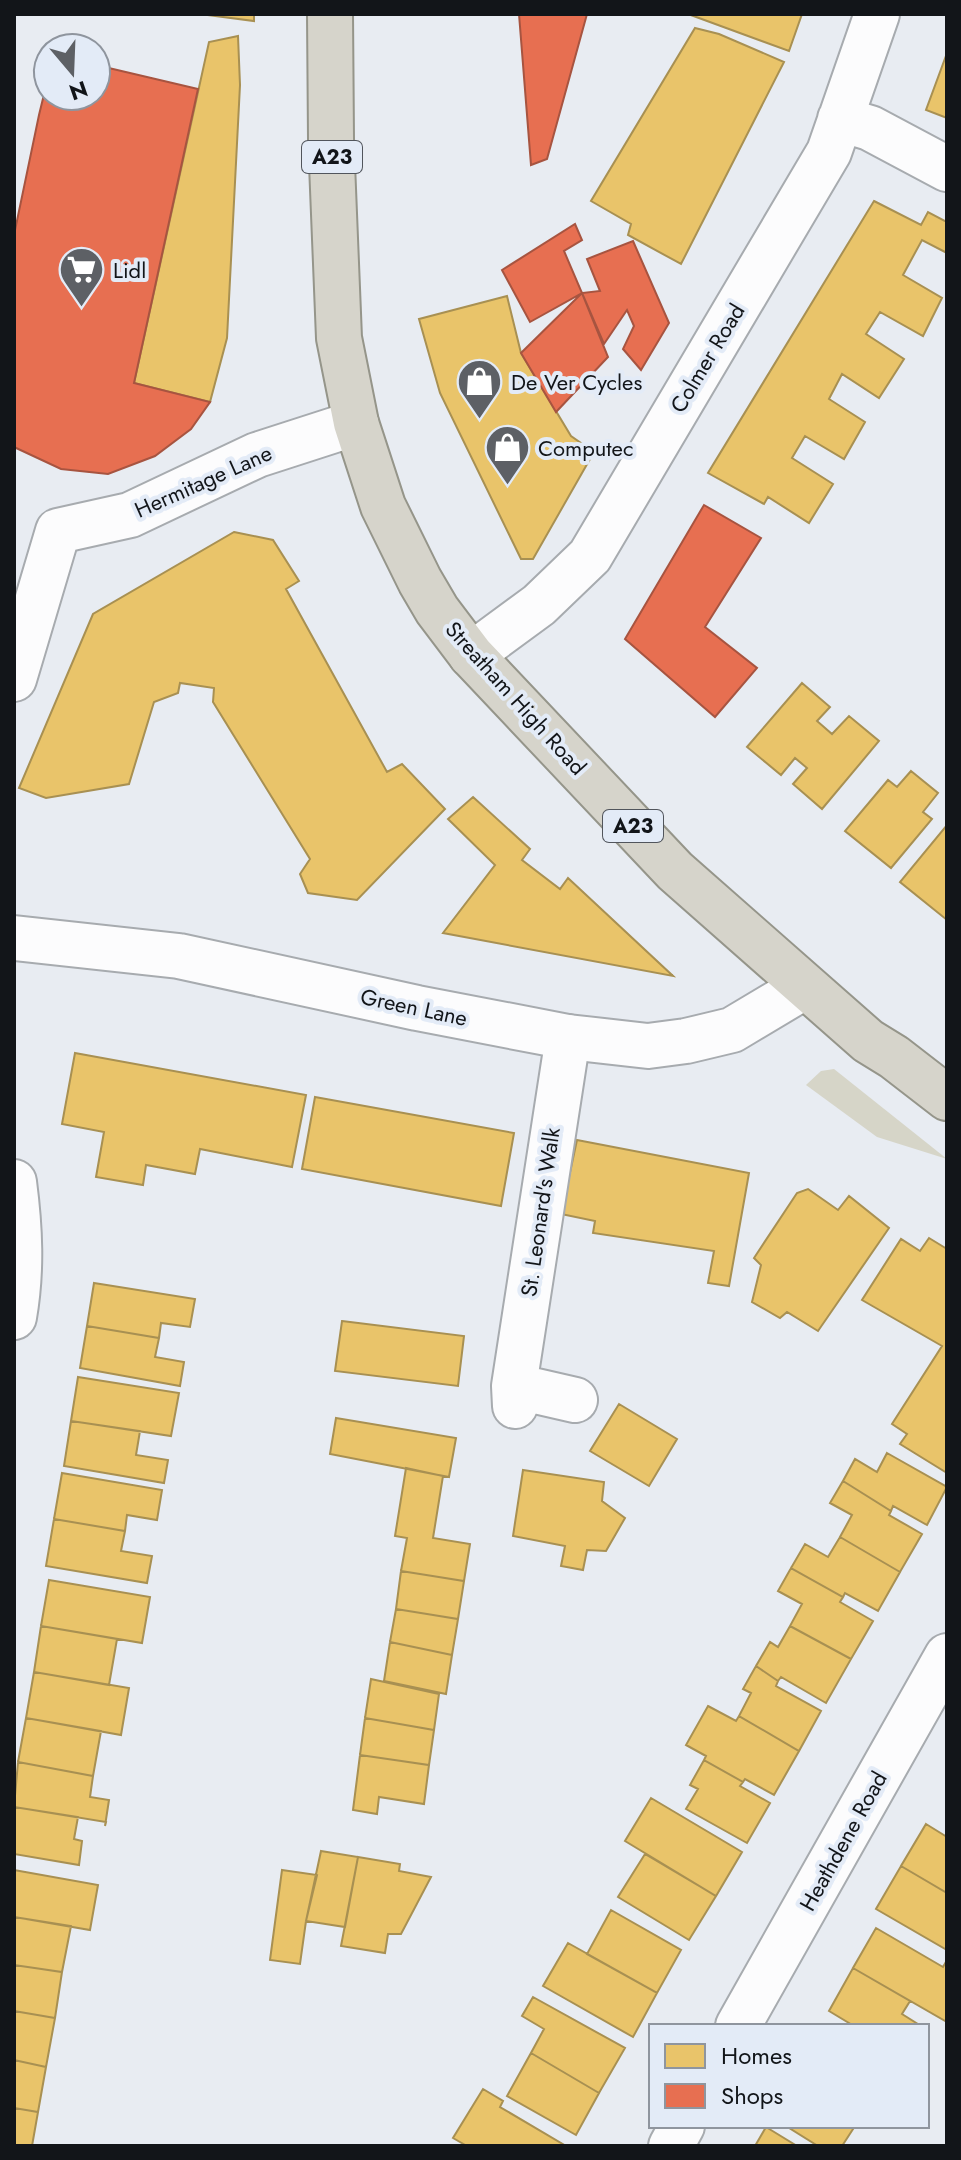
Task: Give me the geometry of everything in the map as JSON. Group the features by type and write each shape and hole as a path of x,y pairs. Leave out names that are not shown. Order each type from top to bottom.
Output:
{"highway":[{"name":"Streatham High Road","path":"330,14 331,139 339,338 356,423 383,506 420,581 437,610 471,655 675,871 868,1041 947,1098"}],"street":[{"name":"Colmer Road","path":"471,655 539,605 590,556 829,152 877,14"},
{"path":"840,119 870,128 947,169"},
{"name":"Hermitage Lane","path":"14,679 58,531 130,515 257,455 356,423"},
{"name":"Green Lane","path":"14,938 179,956 568,1037 648,1046 732,1030 804,987"},
{"name":"St. Leonard's Walk","path":"568,1037 515,1396 575,1400"},
{"path":"14,1182 20,1227 20,1283 14,1317"},
{"name":"Heathdene Road","path":"739,2024 947,1656"},
{"path":"671,2146 681,2128"}],"shaded area":[{"path":"834,1069 947,1159 877,1137 806,1085 821,1071"}],"building: Homes":[{"path":"200,14 254,14 254,21"},
{"path":"688,14 802,14 789,51"},
{"path":"695,28 719,34 784,62 681,264 628,235 631,224 591,201"},
{"path":"238,36 240,85 227,338 210,402 134,383 209,42"},
{"path":"947,53 947,118 926,110"},
{"path":"874,201 921,225 928,212 947,222 947,253 922,240 903,275 942,298 923,336 880,312 866,334 904,359 879,398 842,374 829,399 865,422 844,459 805,436 792,458 833,484 809,523 768,497 764,504 708,473"},
{"path":"507,296 521,353 571,436 594,452 533,559 521,559 440,393 419,319"},
{"path":"234,532 273,540 299,581 286,589 387,772 402,764 445,809 357,900 308,893 300,874 310,859 213,702 214,688 180,683 178,693 154,702 129,784 46,798 19,788 93,614"},
{"path":"802,683 830,707 817,721 832,734 849,716 879,741 822,809 793,784 807,768 795,758 781,775 747,747"},
{"path":"911,771 938,793 923,812 932,819 891,868 845,831 888,780 897,787"},
{"path":"473,797 530,849 522,860 560,889 568,878 673,976 443,933 495,865 448,819"},
{"path":"947,825 947,920 900,882"},
{"path":"75,1053 306,1095 292,1167 200,1149 195,1174 146,1165 143,1185 96,1177 104,1132 62,1124"},
{"path":"315,1097 514,1133 501,1206 302,1169"},
{"path":"577,1140 749,1173 729,1286 708,1283 714,1251 593,1233 595,1221 561,1214"},
{"path":"808,1189 838,1210 849,1196 889,1228 818,1331 787,1312 780,1318 752,1302 761,1265 754,1258 797,1193"},
{"path":"929,1238 947,1249 947,1473 900,1444 907,1434 892,1424 942,1346 862,1300 901,1239 920,1251"},
{"path":"94,1283 195,1299 190,1327 161,1323 159,1338 87,1326"},
{"path":"342,1321 464,1336 458,1386 335,1371"},
{"path":"87,1326 159,1338 155,1357 184,1362 180,1386 80,1368"},
{"path":"78,1377 179,1393 171,1436 71,1421"},
{"path":"619,1404 677,1439 649,1486 590,1451"},
{"path":"336,1418 456,1438 449,1477 330,1454"},
{"path":"71,1421 140,1431 136,1455 168,1460 164,1483 64,1466"},
{"path":"887,1453 947,1487 927,1525 893,1506 891,1511 843,1481 855,1459 877,1472"},
{"path":"406,1468 443,1476 433,1538 470,1544 464,1581 401,1571 407,1538 395,1536"},
{"path":"523,1470 604,1482 602,1501 625,1518 606,1551 587,1550 583,1570 561,1566 565,1546 513,1536"},
{"path":"62,1473 162,1490 157,1520 127,1515 125,1531 54,1519"},
{"path":"843,1481 891,1511 889,1515 922,1534 900,1572 840,1537 852,1515 830,1503"},
{"path":"54,1519 125,1531 121,1551 152,1556 147,1583 46,1566"},
{"path":"840,1537 900,1572 878,1611 845,1593 843,1597 791,1568 805,1544 828,1557"},
{"path":"791,1568 843,1597 840,1602 873,1621 851,1659 790,1626 802,1604 778,1591"},
{"path":"401,1571 464,1581 458,1619 396,1609"},
{"path":"49,1580 150,1597 142,1643 41,1626"},
{"path":"396,1609 458,1619 452,1655 390,1642"},
{"path":"41,1626 117,1639 109,1685 34,1672"},
{"path":"790,1626 851,1659 826,1703 781,1677 778,1681 756,1666 770,1642 778,1647"},
{"path":"390,1642 452,1655 446,1694 384,1681"},
{"path":"756,1666 778,1681 776,1686 821,1711 799,1751 739,1716 751,1693 743,1689"},
{"path":"34,1672 129,1688 121,1735 26,1718"},
{"path":"371,1679 439,1694 434,1730 365,1718"},
{"path":"708,1706 736,1721 739,1716 799,1751 774,1795 704,1760 706,1756 686,1745"},
{"path":"26,1718 101,1731 93,1776 18,1762"},
{"path":"365,1718 434,1730 429,1765 360,1755"},
{"path":"360,1755 429,1765 424,1804 379,1797 377,1814 353,1810"},
{"path":"704,1760 743,1782 740,1786 770,1803 747,1843 686,1809 698,1789 690,1785"},
{"path":"18,1762 93,1776 90,1797 109,1800 106,1822 14,1807"},
{"path":"651,1798 742,1852 716,1896 625,1841"},
{"path":"14,1807 78,1817 74,1839 82,1841 79,1865 14,1854"},
{"path":"926,1824 947,1837 947,1893 901,1866"},
{"path":"321,1851 358,1857 345,1927 306,1921"},
{"path":"645,1854 716,1896 689,1940 618,1897"},
{"path":"358,1857 400,1864 399,1871 431,1877 401,1934 388,1934 385,1953 341,1946"},
{"path":"901,1866 947,1893 947,1950 876,1909"},
{"path":"14,1870 98,1885 90,1930 14,1917"},
{"path":"282,1870 317,1875 300,1964 270,1960"},
{"path":"611,1910 681,1950 657,1993 587,1954"},
{"path":"14,1917 71,1926 62,1972 14,1965"},
{"path":"876,1928 943,1967 947,1960 947,2022 853,1968"},
{"path":"568,1943 657,1993 633,2037 543,1986"},
{"path":"14,1965 62,1972 55,2018 14,2011"},
{"path":"853,1968 910,2001 902,2014 918,2024 851,2024 829,2011"},
{"path":"533,1997 625,2048 599,2093 531,2053 544,2029 522,2016"},
{"path":"14,2011 55,2018 46,2067 14,2060"},
{"path":"531,2053 599,2093 576,2135 507,2096"},
{"path":"14,2060 46,2067 38,2112 14,2108"},
{"path":"483,2089 503,2101 500,2107 566,2146 467,2146 453,2138"},
{"path":"14,2108 38,2112 32,2146 14,2146"},
{"path":"768,2128 797,2146 755,2146"},
{"path":"789,2128 854,2128 842,2146 818,2146"}],"building: Shops":[{"path":"519,14 587,14 547,159 531,165"},
{"name":"Lidl","path":"112,69 198,89 134,383 210,402 191,429 155,456 108,474 61,469 14,447 14,235 40,112 112,112"},
{"path":"575,224 582,240 564,251 582,293 530,322 502,270"},
{"path":"633,241 669,323 641,370 623,349 634,326 627,310 604,344 582,293 600,291 587,259"},
{"path":"582,293 608,357 556,412 521,353"},
{"path":"704,505 761,538 705,627 757,668 715,717 625,639"}],"place":[{"name":"Lidl","path":"82,309"},
{"name":"De Ver Cycles","path":"480,421"},
{"name":"Computec","path":"507,487"}]}
